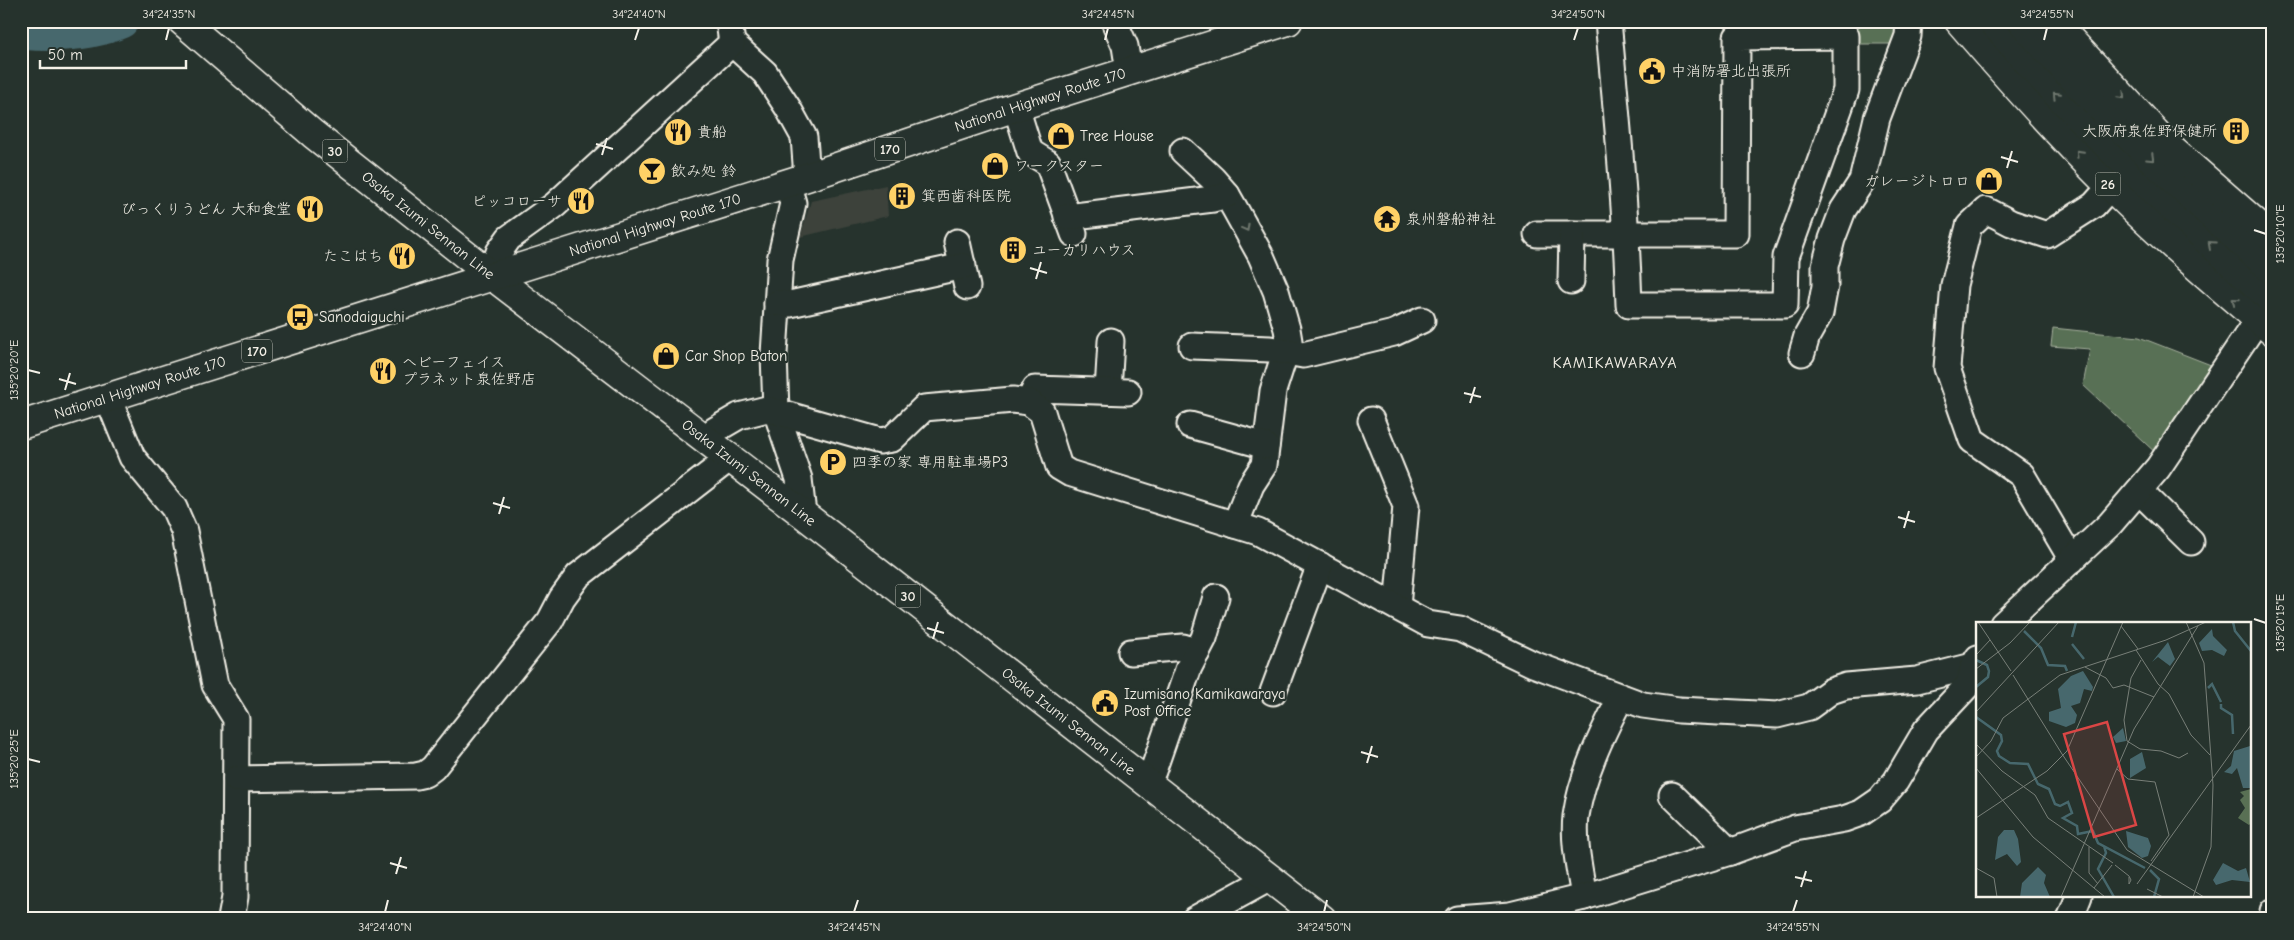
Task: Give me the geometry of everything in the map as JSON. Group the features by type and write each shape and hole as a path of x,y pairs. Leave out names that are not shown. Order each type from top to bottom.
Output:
{"main road":[{"name":"Osaka Izumi Sennan Line","path":"183,21 313,134 1322,919"},
{"name":"National Highway Route 170","path":"21,425 797,180 1016,107 1288,21"},
{"name":"26","path":"1959,21 2110,186 2194,265 2269,314"},
{"name":"26","path":"1992,21 2033,70 2269,314"},
{"path":"2021,21 2052,58 2140,148 2214,219 2273,271"},
{"path":"2053,21 2170,148 2273,238"}],"street":[{"path":"1114,21 1125,46 1129,71"},
{"path":"1536,234 1627,235 1736,234 1737,37 1846,36 1846,90 1786,258 1785,305 1629,305 1627,235 1608,21"},
{"path":"1802,353 1807,336 1820,313 1825,286 1826,266 1832,239 1843,210 1862,181 1877,118 1908,36 1909,21"},
{"path":"492,275 499,252 509,238 555,205 732,32 765,73 804,137 793,203 780,260 774,354 776,411 799,479 803,514"},
{"path":"1016,107 1030,152 1048,163 1071,225 1161,195 1227,195"},
{"path":"1183,151 1227,195 1261,256 1276,291 1289,342 1274,391 1264,465 1252,485 1235,525"},
{"path":"2072,560 2022,475 1972,440 1947,368 1954,285 1969,226 1986,210 2011,222 2047,235 2094,204 2110,186"},
{"path":"1571,281 1572,234"},
{"path":"778,302 790,304 886,293 965,277 957,242"},
{"path":"2005,622 2110,524 2139,491 2158,468 2269,314"},
{"path":"1192,346 1270,349 1303,355 1394,333 1422,320"},
{"path":"1029,402 1035,390 1118,392 1110,341"},
{"path":"108,398 132,458 174,508 184,531 214,685 236,719 235,897 230,919"},
{"path":"708,440 715,430 739,416 767,408 880,441 892,439 924,408 1013,400 1029,402 1042,412 1059,467 1069,473 1258,532 1428,624 1460,629 1533,664 1643,705 1679,710 1778,715 1809,707 1831,691 1846,686 1917,680 1975,662"},
{"path":"1371,420 1406,506 1397,607"},
{"path":"1190,425 1266,446"},
{"path":"236,780 416,776 425,774 433,768 550,621 562,598 578,576 730,458"},
{"path":"2139,491 2191,542"},
{"path":"1273,692 1320,566"},
{"path":"1145,781 1153,771 1189,668 1204,638 1216,597"},
{"path":"1131,652 1183,647 1197,652"},
{"path":"1457,919 1481,919 1510,914 1584,897 1730,852 1796,828 1844,819 1861,813 1880,800 1896,782 1926,730 1969,684 1975,662"},
{"path":"1584,897 1576,846 1578,808 1582,789 1620,697"},
{"path":"1672,795 1730,852"},
{"path":"1195,919 1270,878"},
{"path":"2070,919 2078,898"},
{"path":"2272,919 2273,911"}],"shaded area":[{"path":"886,185 888,216 800,237 811,201"}],"green space":[{"path":"1859,21 1901,21 1897,44 1854,44 1854,27 1859,27"},
{"path":"2053,328 2139,337 2216,367 2159,456 2083,385 2090,349 2051,346"}],"waterway":[{"path":"21,32 85,31 121,21"}],"place":[{"name":"中消防署北出張所","path":"1652,71"},
{"name":"大阪府泉佐野保健所","path":"2236,131"},
{"name":"貴船","path":"678,132"},
{"name":"Tree House","path":"1061,136"},
{"name":"ワークスター","path":"995,166"},
{"name":"飲み処 鈴","path":"652,171"},
{"name":"ガレージトロロ","path":"1989,181"},
{"name":"箕西歯科医院","path":"902,196"},
{"name":"ピッコローサ","path":"581,201"},
{"name":"びっくりうどん 大和食堂","path":"310,209"},
{"name":"泉州磐船神社","path":"1387,219"},
{"name":"ユーカリハウス","path":"1013,250"},
{"name":"たこはち","path":"402,256"},
{"name":"Sanodaiguchi","path":"300,317"},
{"name":"Car Shop Baton","path":"666,356"},
{"name":"ヘビーフェイス プラネット泉佐野店","path":"383,371"},
{"name":"四季の家 専用駐車場P3","path":"833,462"},
{"name":"Izumisano Kamikawaraya Post Office","path":"1105,703"}],"district":[{"name":"KAMIKAWARAYA","path":"1615,362"}]}
